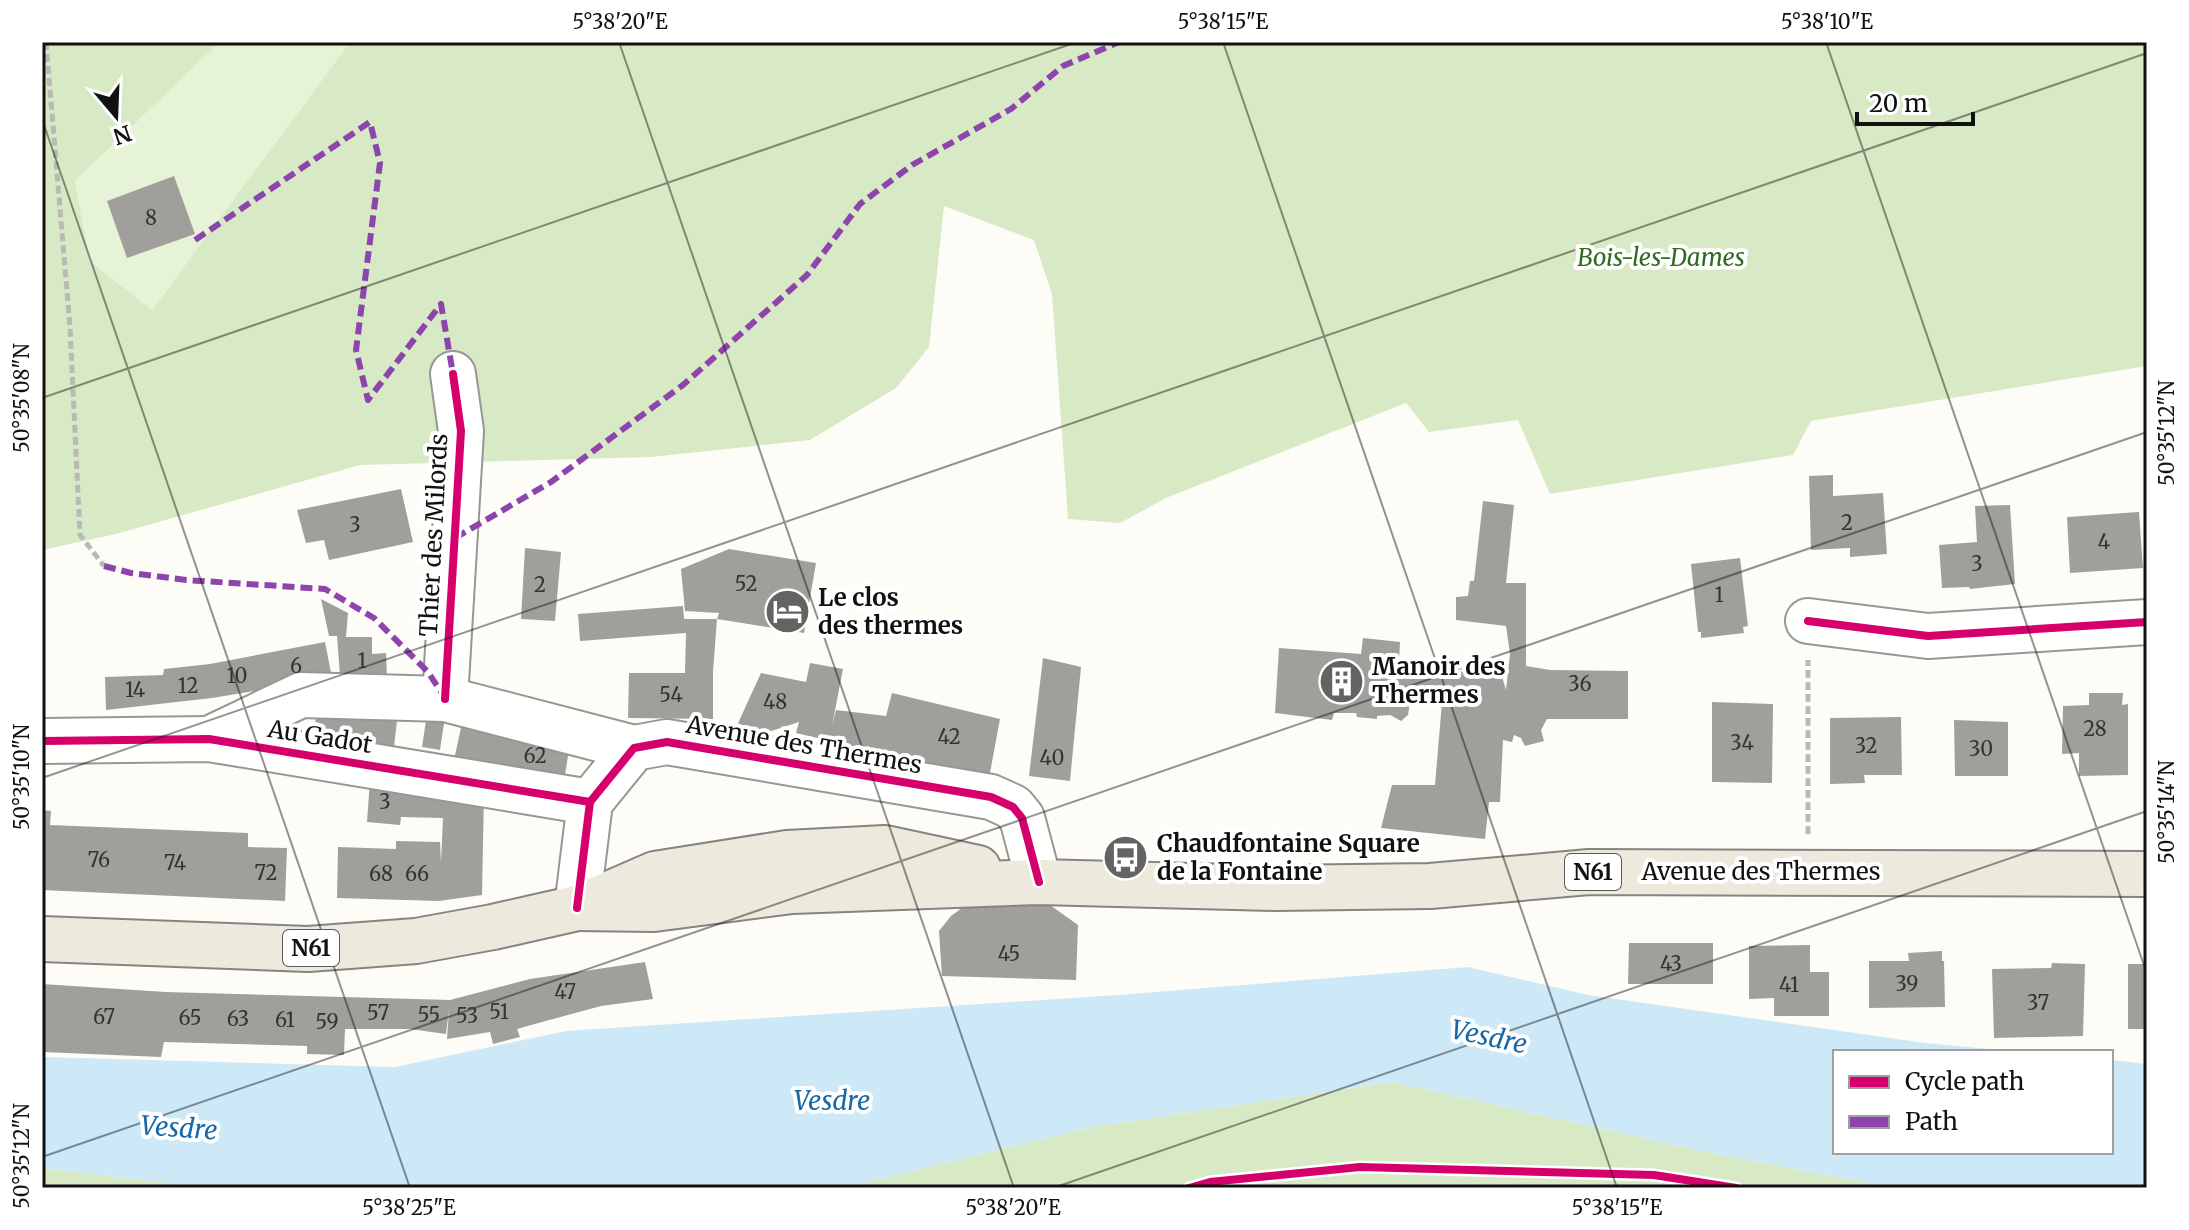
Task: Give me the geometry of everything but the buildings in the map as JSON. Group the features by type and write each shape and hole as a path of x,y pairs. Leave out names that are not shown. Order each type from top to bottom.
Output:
{"main road":[{"name":"Avenue des Thermes","path":"42,939 308,949 416,941 577,908 655,874 787,853 885,848 1039,882 1276,888 1430,886 1589,872 2147,874"}],"street":[{"name":"Thier des Milords","path":"445,699 461,431 453,374"},
{"path":"1808,621 1928,636 2147,622"},
{"name":"Au Gadot","path":"209,739 301,695 445,699 634,748"},
{"name":"Au Gadot","path":"42,741 209,739 590,802"},
{"name":"Avenue des Thermes","path":"634,748 667,742 991,797 1013,807 1022,818 1039,882"},
{"path":"577,908 590,802 634,748"}],"path":[{"path":"46,42 70,327 80,535 104,566"},
{"path":"1808,621 1808,871"}],"green space":[{"name":"Bois-les-Dames","path":"42,42 220,42 75,181 90,261 152,310 350,42 2147,42 2147,366 1811,421 1793,455 1550,494 1518,420 1429,432 1406,403 1166,498 1120,523 1068,519 1052,294 1034,240 944,206 929,347 896,388 810,440 651,457 360,465 116,534 42,550"},
{"path":"220,42 350,42 152,310 90,261 75,181"},
{"path":"1392,1082 1720,1155 1898,1188 844,1188 1091,1127"},
{"path":"42,1168 213,1188 42,1188"}],"water":[{"name":"Vesdre","path":"1468,967 1588,995 1925,1043 2000,1050 1833,1050 1833,1154 2113,1154 2113,1060 2147,1064 2147,1188 1898,1188 1720,1155 1392,1082 1091,1127 844,1188 213,1188 42,1168 42,1057 395,1067 566,1031 1118,995"}],"marked path":[{"path":"455,538 551,482 683,385 807,275 860,204 912,165 1011,109 1063,66 1119,42"},
{"path":"195,240 370,122 380,163 356,350 368,400 441,304 453,374"},
{"path":"104,566 186,580 325,589 374,618 428,672 443,695"}],"cycle path":[{"path":"445,699 461,431 453,374"},
{"path":"1808,621 1928,636 2147,622"},
{"path":"42,741 209,739 590,802"},
{"path":"577,908 590,802 634,748 667,742 991,797 1013,807 1022,818 1039,882"},
{"path":"1189,1188 1210,1182 1360,1167 1654,1175 1736,1188"}],"place":[{"name":"Le clos des thermes","path":"787,612"},
{"name":"Manoir des Thermes","path":"1341,681"},
{"name":"Chaudfontaine Square de la Fontaine","path":"1126,858"}]}
